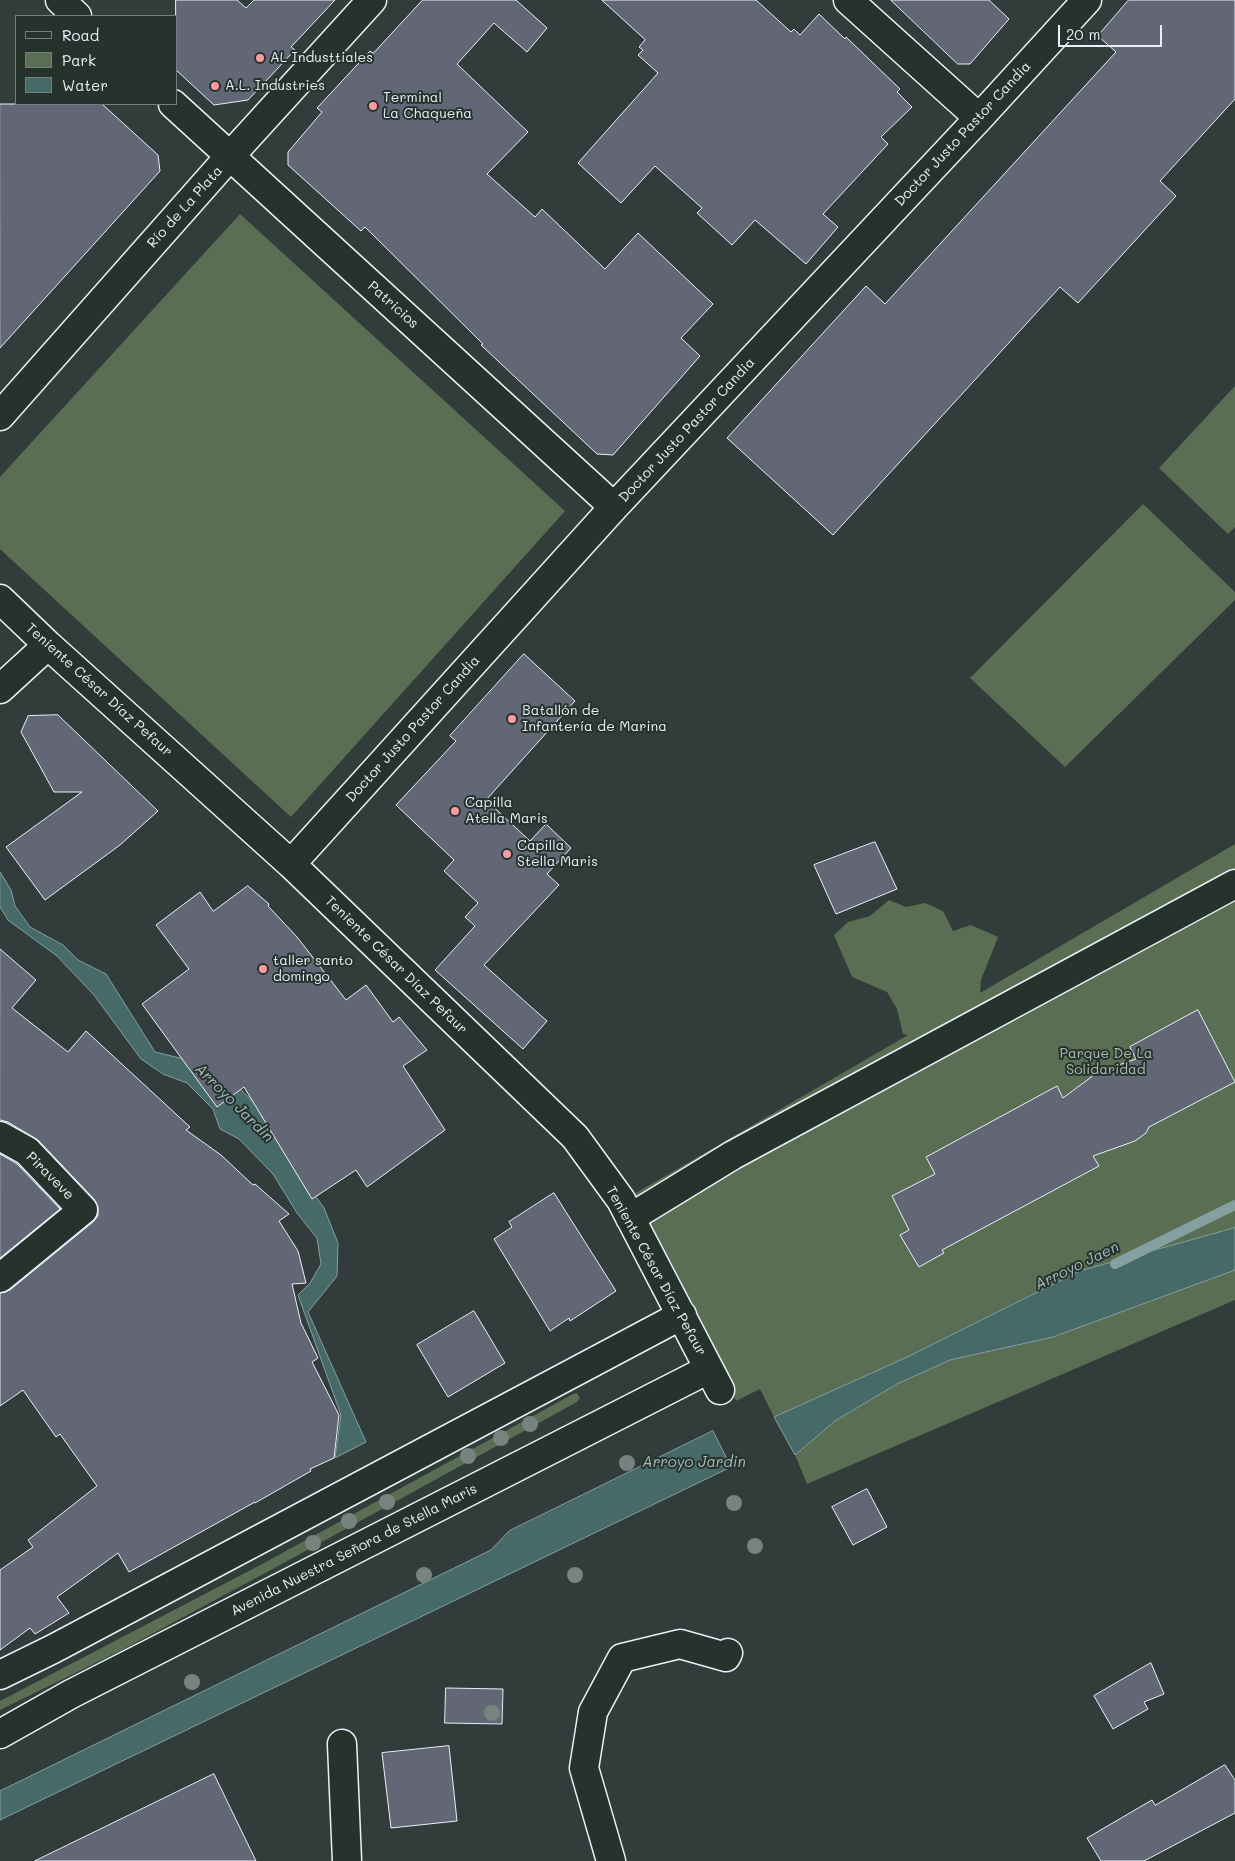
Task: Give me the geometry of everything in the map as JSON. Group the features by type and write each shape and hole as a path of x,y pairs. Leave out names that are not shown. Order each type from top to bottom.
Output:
{"street":[{"path":"60,0 76,15"},
{"name":"Río de La Plata","path":"0,416 230,156 372,0"},
{"path":"848,0 979,118"},
{"name":"Doctor Justo Pastor Candia","path":"291,864 614,507 979,118 1087,0"},
{"name":"Patricios","path":"174,105 614,507"},
{"name":"Teniente César Díaz Pefaur","path":"0,599 48,645 291,864 575,1136 621,1200 715,1379"},
{"path":"0,689 48,645"},
{"path":"630,1218 732,1155 1235,884"},
{"name":"Piraveve","path":"0,1136 27,1151 83,1210 0,1278"},
{"path":"0,1675 53,1649 682,1315"},
{"name":"Avenida Nuestra Señora de Stella Maris","path":"0,1734 71,1694 715,1379"},
{"path":"611,1861 584,1768 593,1712 622,1658 680,1644 726,1657 728,1653"},
{"path":"342,1744 347,1861"}],"green space":[{"path":"240,214 565,511 291,817 0,549 0,477"},
{"path":"1235,386 1235,527 1228,534 1159,468"},
{"path":"1143,504 1235,592 1235,600 1065,767 970,678"},
{"name":"Parque De La Solidaridad","path":"1235,844 1235,1228 1080,1271 905,1358 774,1417 760,1389 736,1401 717,1352 672,1264 629,1197 908,1035 903,1034 897,1009 887,992 852,977 834,935 848,922 870,916 889,900 906,907 925,903 943,911 953,931 971,925 998,937 981,980 980,993"},
{"path":"1235,1270 1235,1300 807,1484 795,1455 835,1421 897,1384 950,1360 1053,1337"},
{"path":"577,1393 580,1398 577,1402 122,1650 0,1710 0,1701 264,1563"}],"water":[{"path":"0,872 11,890 15,906 30,927 63,945 78,960 106,974 155,1052 184,1059 239,1088 266,1114 292,1163 324,1208 338,1243 337,1276 308,1312 366,1442 335,1458 341,1415 298,1295 310,1283 321,1264 317,1238 297,1213 273,1174 239,1139 220,1129 213,1109 187,1083 163,1074 141,1059 94,995 57,956 8,920 0,907"},
{"path":"1235,1228 1235,1270 1053,1337 950,1360 897,1384 835,1421 795,1455 774,1417 905,1358 1080,1271"},
{"name":"Arroyo Jardin","path":"713,1431 731,1467 0,1820 0,1791 491,1550 509,1531"}],"building":[{"path":"176,0 237,0 246,8 254,0 335,0 291,47 295,50 248,100 214,105 178,72 178,15 176,15"},
{"path":"423,0 516,0 547,28 527,52 494,23 457,64 528,132 487,174 535,217 542,209 605,269 638,233 713,304 681,338 700,356 613,455 597,454 481,345 483,344 365,227 361,231 288,165 288,152 322,112 317,108 370,51 373,53"},
{"path":"602,0 756,0 791,32 794,29 800,35 819,14 900,89 897,92 912,107 881,137 888,144 823,214 838,227 806,264 755,220 732,245 697,213 702,208 655,166 621,203 578,163 658,73 638,55 643,50 639,47 645,40"},
{"path":"891,0 989,0 1009,19 970,64 958,64"},
{"path":"1129,0 1235,0 1235,99 1160,181 1176,196 1078,303 1060,287 833,535 727,438 866,286 885,304 1116,52 1098,36"},
{"path":"0,104 103,105 158,155 160,171 0,348"},
{"path":"524,654 575,701 486,800 530,841 546,824 571,848 547,874 559,885 484,965 547,1021 523,1049 435,970 475,926 465,917 478,903 444,871 454,860 396,805 456,741 450,736"},
{"path":"58,715 158,811 120,845 45,900 6,847 82,792 54,792 21,732 28,716"},
{"path":"875,842 897,889 836,914 814,865"},
{"path":"248,886 269,904 268,906 297,937 346,1000 366,985 393,1022 399,1017 427,1050 403,1066 445,1130 367,1187 356,1170 312,1199 244,1087 217,1107 142,1004 189,969 156,925 200,892 213,911"},
{"path":"0,949 36,980 12,1008 68,1052 86,1031 190,1127 186,1130 221,1155 253,1185 255,1184 289,1214 279,1221 298,1251 306,1283 292,1284 301,1323 318,1358 312,1362 339,1415 334,1458 310,1469 311,1471 255,1503 129,1572 118,1553 57,1597 69,1613 35,1634 30,1628 0,1650 0,1570 33,1547 28,1540 97,1486 60,1434 56,1437 23,1390 0,1406 0,1293 10,1290 93,1222 98,1216 98,1207 94,1199 38,1140 8,1122 0,1120"},
{"path":"1198,1010 1235,1082 1149,1127 1146,1133 1135,1141 1093,1156 1099,1166 942,1250 944,1253 919,1267 900,1235 909,1230 892,1196 935,1174 926,1157 1057,1086 1063,1098 1098,1072 1136,1059 1130,1047"},
{"path":"0,1154 17,1164 60,1209 0,1258"},
{"path":"554,1193 616,1291 570,1321 569,1318 550,1331 494,1239 512,1227 509,1222"},
{"path":"474,1311 505,1363 448,1397 417,1345"},
{"path":"867,1489 887,1527 853,1545 832,1507"},
{"path":"1151,1663 1164,1694 1144,1702 1148,1709 1113,1729 1094,1696"},
{"path":"446,1688 503,1689 502,1724 445,1723"},
{"path":"449,1746 457,1821 391,1828 382,1753"},
{"path":"1225,1765 1235,1780 1235,1813 1144,1861 1101,1861 1087,1838 1152,1800 1155,1805"},
{"path":"214,1774 256,1861 35,1861"}],"waterway":[{"name":"Arroyo Jaen","path":"1115,1264 1235,1205"}],"place":[{"name":"AL Industtiales","path":"260,58"},
{"name":"A.L. Industries","path":"215,86"},
{"name":"Terminal La Chaqueña","path":"373,106"},
{"name":"Batallón de Infantería de Marina","path":"512,719"},
{"name":"Capilla Atella Maris","path":"455,811"},
{"name":"Capilla Stella Maris","path":"507,854"},
{"name":"taller santo domingo","path":"263,969"}]}
